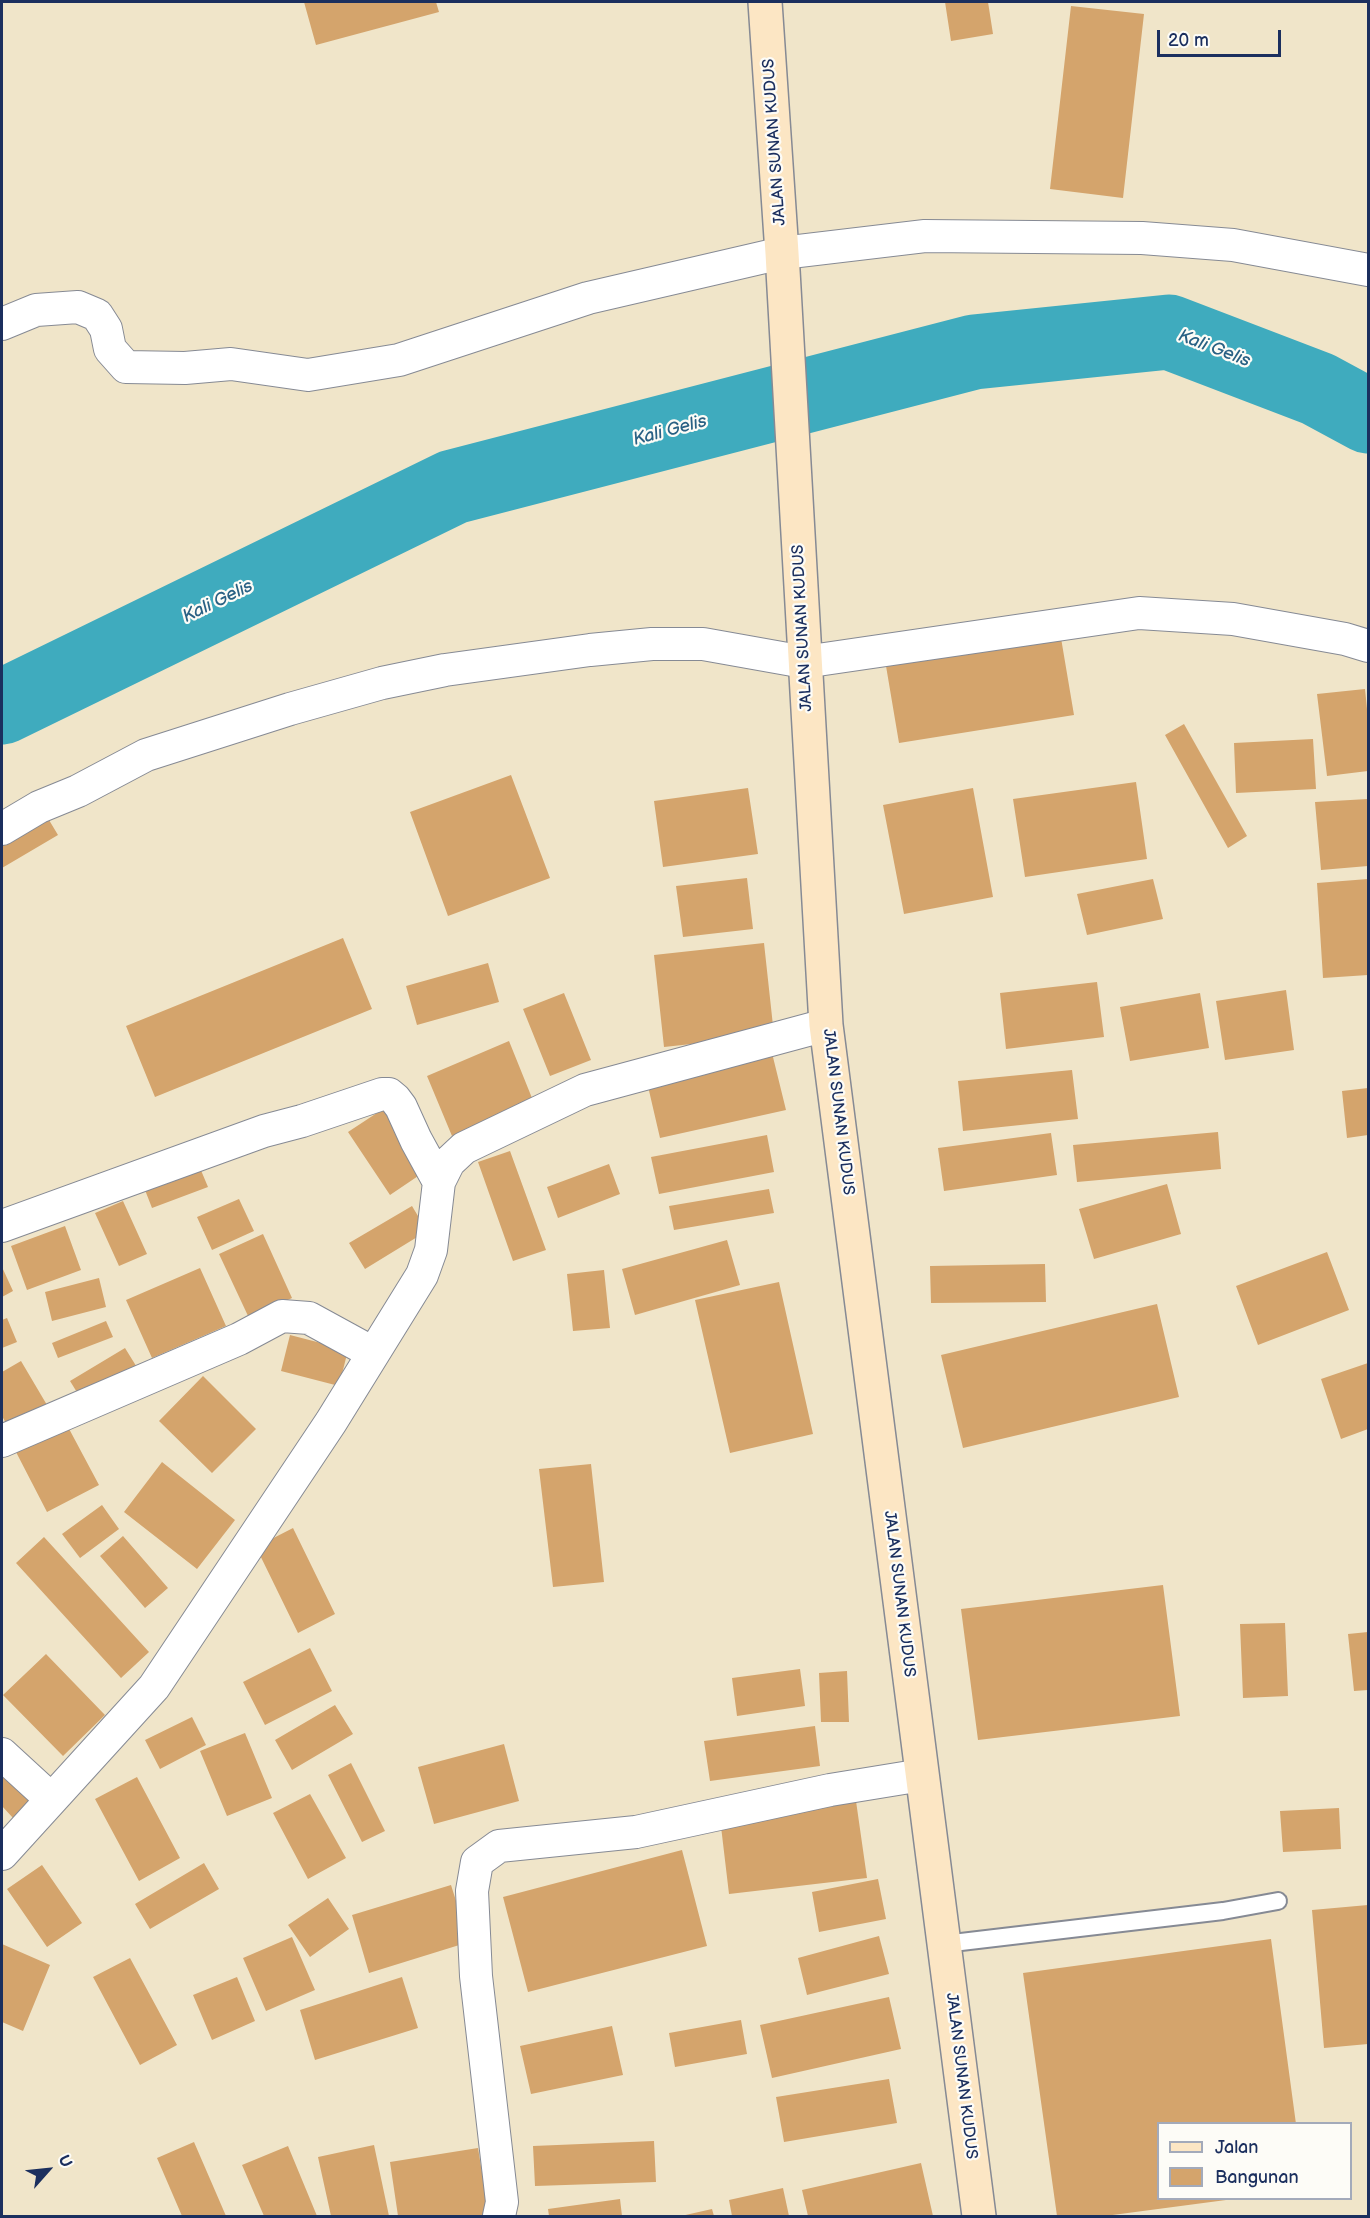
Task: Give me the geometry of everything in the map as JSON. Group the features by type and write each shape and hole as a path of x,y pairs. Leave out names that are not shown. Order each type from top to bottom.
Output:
{"main road":[{"name":"JALAN SUNAN KUDUS","path":"765,2 826,1025 979,2217"}],"street":[{"path":"2,324 36,310 78,307 97,315 106,329 110,349 126,367 185,368 231,364 308,375 399,360 588,298 925,236 1142,238 1233,245 1368,270"},
{"path":"2,829 39,807 78,791 146,755 290,709 382,683 445,670 590,650 652,644 703,644 804,653 1139,613 1233,619 1345,639 1368,646"},
{"path":"2,1854 154,1687 331,1422 422,1275 431,1250 439,1182 449,1162 464,1148 585,1090 826,1025"},
{"path":"2,1226 264,1131 302,1121 382,1094 389,1094 401,1107 439,1182"},
{"path":"2,1441 239,1339 282,1316 309,1318 373,1353"},
{"path":"2,1754 51,1799"},
{"path":"499,2217 502,2202 476,1976 472,1891 477,1862 499,1846 636,1832 830,1790 922,1774"}],"lane":[{"path":"944,1944 1223,1911 1278,1901"}],"building":[{"path":"304,2 436,2 439,12 316,45"},
{"path":"945,2 988,2 993,34 951,41"},
{"path":"1071,6 1144,14 1123,198 1050,189"},
{"path":"1061,638 1074,715 899,743 886,666"},
{"path":"1365,689 1368,719 1368,771 1327,776 1317,694"},
{"path":"1184,724 1247,836 1228,848 1165,735"},
{"path":"1313,739 1316,789 1236,793 1234,743"},
{"path":"511,775 550,878 448,916 410,812"},
{"path":"1136,782 1147,859 1025,877 1013,799"},
{"path":"748,788 758,854 663,867 654,801"},
{"path":"973,788 993,897 904,914 883,805"},
{"path":"1368,799 1368,866 1321,870 1315,802"},
{"path":"46,815 58,835 2,868 2,841"},
{"path":"747,878 753,929 683,937 676,886"},
{"path":"1153,879 1163,919 1087,935 1077,894"},
{"path":"1368,879 1368,975 1323,978 1317,883"},
{"path":"343,938 372,1009 155,1097 126,1026"},
{"path":"764,943 774,1035 664,1047 654,955"},
{"path":"488,963 499,1002 417,1025 406,986"},
{"path":"1097,982 1104,1037 1006,1049 1000,993"},
{"path":"1286,990 1294,1050 1225,1060 1216,1001"},
{"path":"564,993 591,1060 550,1076 523,1009"},
{"path":"1200,993 1209,1048 1130,1061 1120,1007"},
{"path":"509,1041 534,1103 452,1136 427,1076"},
{"path":"772,1053 786,1110 660,1138 647,1082"},
{"path":"1072,1070 1078,1119 963,1131 958,1081"},
{"path":"1368,1088 1368,1135 1347,1138 1342,1091"},
{"path":"386,1107 427,1170 390,1195 348,1132"},
{"path":"1218,1132 1221,1169 1077,1182 1073,1145"},
{"path":"1051,1133 1057,1175 944,1191 938,1148"},
{"path":"767,1135 774,1172 659,1194 651,1157"},
{"path":"510,1151 546,1250 513,1261 478,1162"},
{"path":"609,1164 620,1194 558,1218 547,1187"},
{"path":"200,1168 208,1187 152,1208 145,1190"},
{"path":"1167,1184 1181,1234 1094,1259 1079,1209"},
{"path":"769,1189 774,1213 674,1230 669,1206"},
{"path":"239,1199 254,1231 212,1250 197,1217"},
{"path":"123,1201 147,1254 119,1266 95,1213"},
{"path":"412,1206 427,1231 365,1269 349,1243"},
{"path":"65,1226 81,1270 27,1290 11,1246"},
{"path":"263,1234 292,1298 249,1318 219,1254"},
{"path":"727,1240 740,1285 635,1315 622,1269"},
{"path":"1327,1252 1349,1310 1258,1345 1236,1286"},
{"path":"1045,1264 1046,1302 931,1303 930,1266"},
{"path":"2,1267 13,1291 2,1297"},
{"path":"200,1268 226,1326 152,1358 126,1300"},
{"path":"604,1270 610,1328 573,1331 567,1274"},
{"path":"99,1278 106,1307 52,1321 45,1292"},
{"path":"779,1282 813,1434 730,1453 695,1300"},
{"path":"1157,1304 1179,1397 963,1448 941,1355"},
{"path":"7,1318 17,1342 2,1348 2,1320"},
{"path":"106,1321 113,1337 58,1358 52,1343"},
{"path":"290,1335 348,1350 339,1386 281,1371"},
{"path":"125,1348 138,1369 83,1402 70,1381"},
{"path":"21,1361 47,1405 8,1427 2,1416 2,1372"},
{"path":"1368,1363 1368,1429 1341,1439 1321,1379"},
{"path":"203,1376 256,1429 212,1473 159,1421"},
{"path":"67,1425 99,1485 47,1512 16,1452"},
{"path":"162,1462 235,1520 197,1569 124,1512"},
{"path":"591,1464 604,1582 553,1587 539,1469"},
{"path":"102,1505 119,1529 80,1558 62,1534"},
{"path":"293,1528 335,1614 298,1633 256,1547"},
{"path":"123,1536 168,1588 145,1608 100,1556"},
{"path":"44,1537 149,1652 121,1678 16,1563"},
{"path":"1163,1585 1180,1716 978,1740 961,1609"},
{"path":"1285,1623 1288,1696 1243,1698 1240,1624"},
{"path":"1368,1632 1368,1690 1354,1691 1348,1634"},
{"path":"310,1648 332,1691 265,1725 243,1682"},
{"path":"46,1654 105,1715 63,1756 3,1695"},
{"path":"800,1669 805,1706 737,1716 732,1678"},
{"path":"847,1671 849,1722 821,1722 819,1673"},
{"path":"335,1705 353,1734 292,1770 275,1740"},
{"path":"192,1717 206,1745 160,1769 145,1740"},
{"path":"815,1726 820,1766 710,1781 704,1741"},
{"path":"245,1733 272,1798 227,1816 200,1751"},
{"path":"504,1744 519,1801 434,1824 418,1767"},
{"path":"2,1757 38,1793 13,1818 2,1806"},
{"path":"351,1763 385,1831 362,1842 328,1775"},
{"path":"137,1777 180,1858 139,1881 95,1799"},
{"path":"310,1794 346,1858 308,1879 273,1813"},
{"path":"856,1801 867,1878 729,1894 720,1818"},
{"path":"1339,1808 1341,1849 1283,1852 1280,1811"},
{"path":"682,1850 707,1946 528,1992 503,1897"},
{"path":"204,1863 219,1889 150,1929 135,1904"},
{"path":"42,1865 82,1923 47,1947 7,1889"},
{"path":"878,1879 886,1919 819,1932 812,1892"},
{"path":"451,1885 469,1942 369,1973 352,1915"},
{"path":"328,1898 349,1929 310,1957 288,1925"},
{"path":"1368,1905 1368,2044 1324,2048 1312,1910"},
{"path":"879,1936 889,1974 807,1995 798,1958"},
{"path":"292,1937 315,1990 266,2011 243,1958"},
{"path":"1271,1939 1296,2122 1157,2122 1157,2200 1226,2200 1105,2216 1057,2216 1023,1973"},
{"path":"2,1944 50,1965 23,2031 2,2022"},
{"path":"130,1958 177,2045 140,2065 93,1977"},
{"path":"237,1977 255,2021 212,2040 193,1995"},
{"path":"402,1977 418,2028 315,2060 300,2010"},
{"path":"889,1997 901,2049 772,2078 760,2025"},
{"path":"741,2020 747,2054 675,2067 669,2033"},
{"path":"612,2026 623,2075 531,2094 520,2046"},
{"path":"889,2079 897,2123 784,2142 776,2097"},
{"path":"654,2141 656,2182 535,2186 533,2146"},
{"path":"194,2142 226,2216 182,2216 157,2158"},
{"path":"374,2145 389,2216 331,2216 318,2157"},
{"path":"288,2146 317,2216 264,2216 242,2165"},
{"path":"478,2148 489,2216 398,2216 390,2162"},
{"path":"921,2163 933,2216 808,2216 802,2190"},
{"path":"783,2188 789,2216 732,2216 729,2200"},
{"path":"620,2199 622,2216 549,2216 548,2209"},
{"path":"712,2209 714,2216 681,2216"}],"waterway":[{"name":"Kali Gelis","path":"2,707 453,487 974,352 1169,332 1318,389 1368,416"}]}
